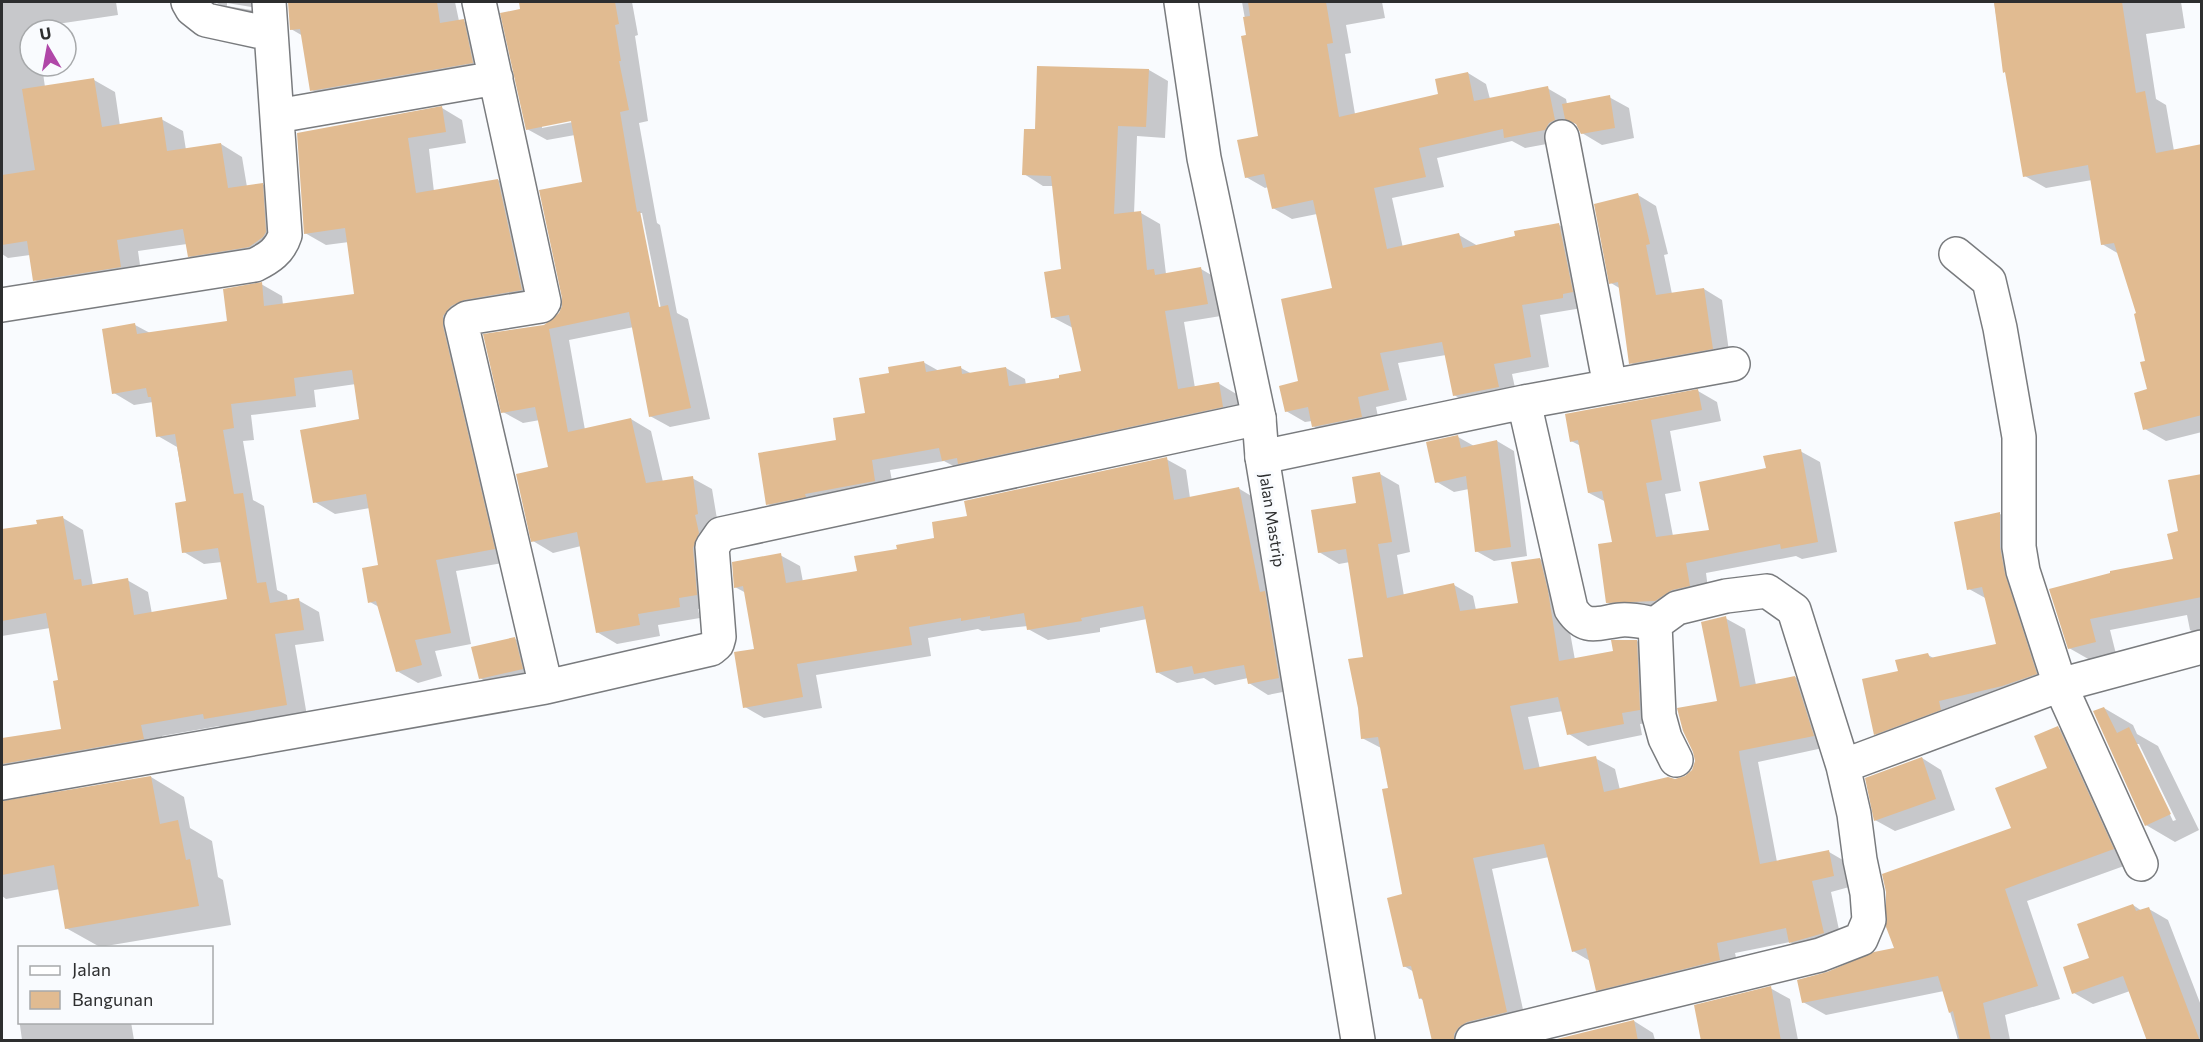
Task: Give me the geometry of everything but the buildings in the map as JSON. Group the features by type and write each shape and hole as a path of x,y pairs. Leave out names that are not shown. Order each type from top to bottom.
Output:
{"street":[{"path":"188,2 192,9 206,20 271,34"},
{"path":"2,305 255,264 267,259 282,243 285,235 269,2"},
{"path":"479,2 544,302 541,306 467,318 461,322 546,687"},
{"name":"Jalan Mastrip","path":"1181,2 1204,158 1259,418 1262,457 1358,1041"},
{"path":"277,116 496,78"},
{"path":"1562,136 1611,386"},
{"path":"1956,254 1989,281 2019,437 2019,558 2060,685 2141,864"},
{"path":"1262,457 1524,402 1733,364"},
{"path":"1472,1041 1820,955 1861,939 1869,920 1867,893 1854,814 1843,766 1794,610 1767,591 1725,596 1677,608 1655,624 1623,619 1591,625 1578,620 1571,609 1524,402"},
{"path":"2,783 546,687 711,649 717,644 719,637 712,547 721,534 1259,418"},
{"path":"1655,624 1659,716 1665,738 1676,760"},
{"path":"1843,766 2060,685 2202,647"}]}
